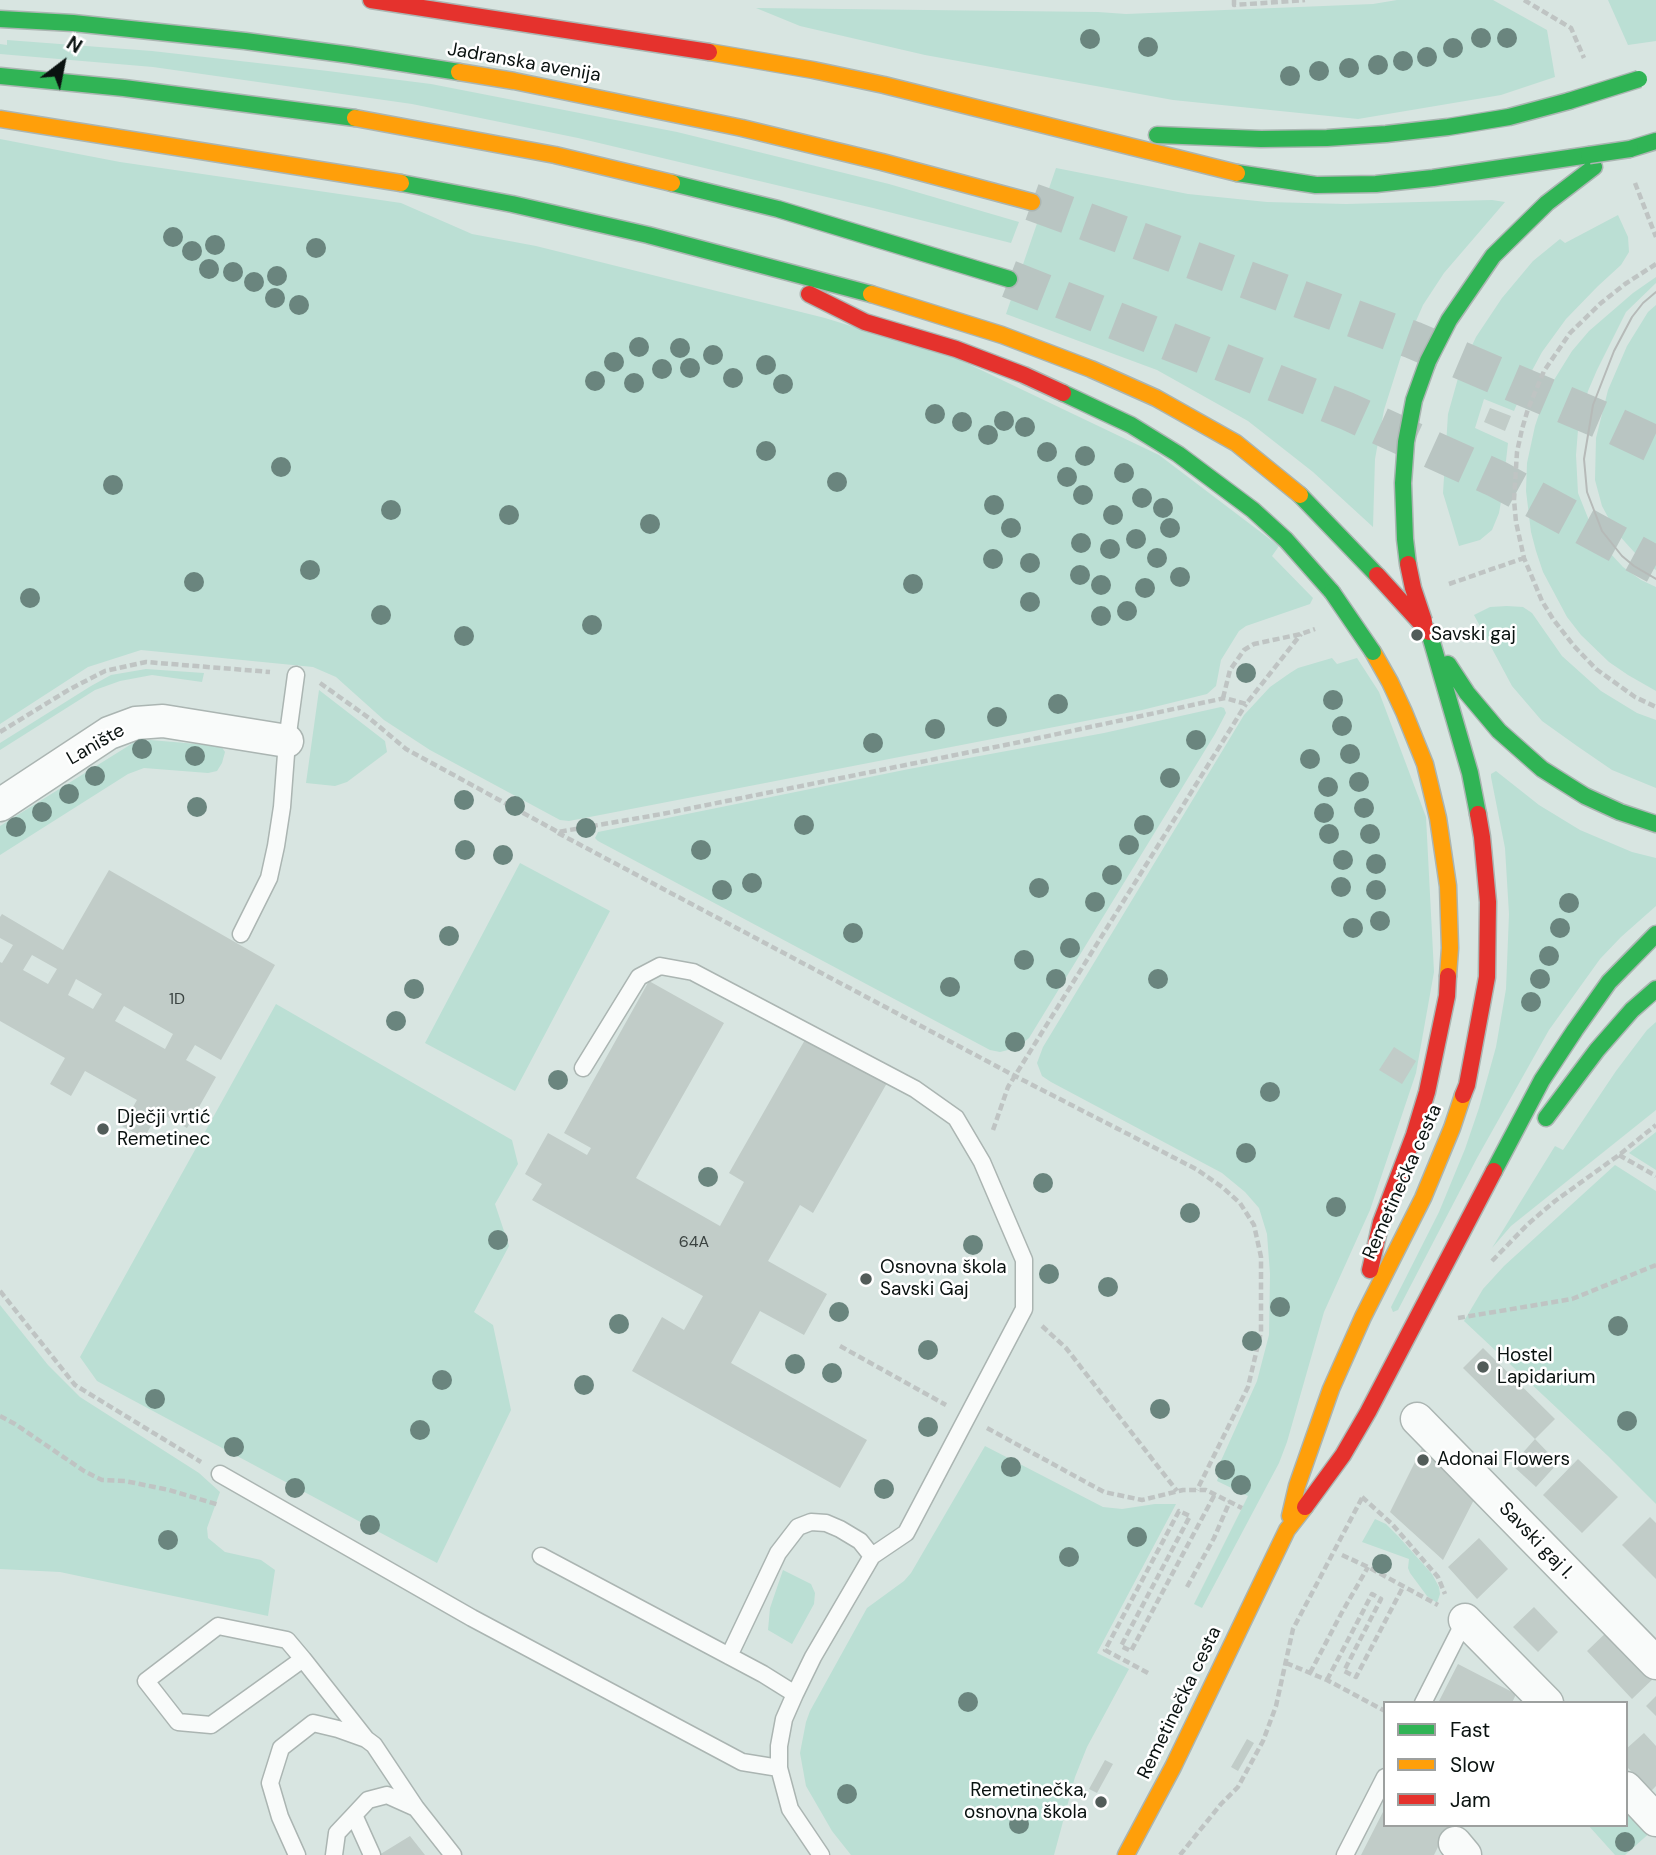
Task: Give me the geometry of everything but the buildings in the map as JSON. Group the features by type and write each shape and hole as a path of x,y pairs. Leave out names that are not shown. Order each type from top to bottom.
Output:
{"main road":[{"path":"371,0 630,38 813,70 884,85 1239,173 1316,185 1376,184 1592,161 1656,141"},
{"name":"Jadranska avenija","path":"0,19 73,23 258,43 513,81 742,128 1032,202"},
{"path":"1071,131 1238,138 1327,138 1448,127 1509,117 1569,101 1656,72"},
{"path":"0,76 124,88 364,119 555,155 778,209 1009,279"},
{"path":"0,119 420,186 649,235 893,300 1002,335 1091,369 1156,398 1236,443 1300,495 1429,632"},
{"path":"1592,161 1493,256 1449,320 1414,400 1406,442 1403,483 1405,539 1413,588 1429,632 1467,693 1499,731 1542,769 1585,796 1656,824"},
{"path":"770,266 797,287 865,322 956,349 1024,375 1131,425 1178,454 1253,510 1286,540 1332,592 1390,682 1424,764 1437,818 1448,886 1450,948 1447,996 1427,1093 1381,1223 1370,1269 1363,1317"},
{"name":"Remetinečka cesta","path":"1126,1855 1173,1767 1287,1530 1311,1441 1331,1389 1363,1317 1423,1198 1467,1085 1487,977 1488,902 1482,836 1470,773 1429,632"},
{"name":"Remetinečka cesta","path":"1287,1530 1317,1493 1362,1423 1542,1080 1609,982 1656,934"},
{"path":"1539,1128 1597,1049 1632,1010 1656,989"},
{"path":"1460,1235 1523,1149"}],"street":[{"name":"Lanište","path":"0,805 109,733 136,723 163,721 287,741"},
{"name":"Savski gaj I.","path":"1417,1419 1656,1663"},
{"path":"1452,1610 1545,1701"},
{"path":"1628,1790 1656,1820"}],"lane":[{"path":"241,934 269,878 282,807 296,675"},
{"path":"583,1068 639,977 660,966 693,972 915,1088 956,1118 982,1162 1024,1261 1024,1309 968,1417 906,1533 872,1556 813,1657 784,1719 779,1746 779,1768 790,1809 821,1855"},
{"path":"220,1474 472,1618 742,1762 779,1768"},
{"path":"729,1656 778,1553 798,1527 811,1522 826,1523 860,1541 872,1556"},
{"path":"541,1556 795,1694"},
{"path":"1424,1701 1452,1610"},
{"path":"303,1659 211,1725 178,1722 146,1681 218,1626 287,1640 303,1659 366,1739 374,1745 416,1808 453,1855"},
{"path":"298,1855 280,1817 270,1783 281,1748 313,1723 366,1739"},
{"path":"1345,1855 1383,1781"},
{"path":"334,1855 337,1833 368,1800 387,1795 416,1808"},
{"path":"355,1815 372,1855"}],"path":[{"path":"1234,0 1234,5 1305,0"},
{"path":"1524,0 1571,29 1587,64"},
{"path":"1656,264 1625,284 1592,311 1570,333 1545,371 1522,429 1517,452 1514,500 1524,558 1542,601 1553,619 1597,669 1635,697 1656,707"},
{"path":"982,1162 1008,1087 1245,704 1301,634 1269,639 1244,650 1230,670 1223,698"},
{"path":"0,733 70,688 105,671 146,662 296,675 324,684 406,749 1015,1076 1196,1169 1240,1203 1254,1224 1261,1257 1261,1332 1248,1387 1197,1490"},
{"path":"558,832 662,814 980,750 1223,698 1245,704"},
{"path":"1492,1261 1555,1201 1656,1125"},
{"path":"1619,1155 1656,1176"},
{"path":"1451,1319 1572,1299 1656,1265"},
{"path":"0,1290 75,1385 220,1474"},
{"path":"1024,1309 1066,1348 1177,1491"},
{"path":"840,1346 1104,1492 1142,1500 1177,1491 1206,1490 1242,1508"},
{"path":"0,1416 102,1480 125,1481 169,1490 221,1506 262,1497"},
{"path":"1148,1673 1105,1650 1179,1511 1190,1516 1121,1646 1131,1651 1215,1494"},
{"path":"1180,1855 1238,1787 1263,1741 1276,1706 1293,1629 1362,1497 1392,1524 1438,1577 1452,1610"},
{"path":"1187,1587 1214,1538 1230,1501"},
{"path":"1342,1555 1452,1610"},
{"path":"1310,1673 1368,1567"},
{"path":"1326,1680 1372,1594 1381,1599 1344,1671 1356,1677 1403,1587"},
{"path":"1286,1663 1326,1680 1383,1710"}],"green space":[{"path":"1397,0 1493,0 1547,30 1555,77 1501,95 1358,119 1173,100 925,55 800,26 756,8 1126,14 1373,4"},
{"path":"1608,0 1656,0 1656,41 1628,45"},
{"path":"7,40 152,51 431,84 677,132 889,184 1019,222 1011,243 578,138 412,104 153,67 0,54 0,44 7,45"},
{"path":"0,139 120,162 401,203 472,234 536,246 825,318 958,359 1159,455 1279,546 1272,556 1313,598 1310,604 1246,626 1239,631 1221,660 1216,686 1207,694 1142,710 569,821 560,820 430,750 384,720 336,677 313,667 141,650 88,667 0,724"},
{"path":"1056,168 1188,194 1267,202 1505,202 1444,273 1423,305 1402,353 1384,410 1375,459 1373,527 1313,472 1248,421 1157,370 1006,314"},
{"path":"1618,215 1628,237 1629,252 1621,265 1566,319 1542,352 1514,411 1484,399 1475,428 1508,443 1502,496 1492,530 1480,540 1459,546 1443,493 1448,414 1460,371 1476,337 1502,298 1533,261 1560,239 1565,243"},
{"path":"1656,277 1656,283 1626,312 1597,370 1583,409 1576,455 1578,493 1596,538 1623,567 1656,587 1656,691 1609,662 1567,617 1543,572 1536,551 1526,491 1527,463 1535,426 1554,380 1572,351 1589,331"},
{"path":"1656,305 1656,570 1644,563 1616,532 1602,506 1595,480 1596,438 1608,390 1627,346 1648,312"},
{"path":"1490,607 1523,607 1532,613 1562,656 1601,691 1637,713 1656,720 1656,788 1612,770 1577,746 1542,721 1512,686 1474,615"},
{"path":"1332,658 1337,664 1357,658 1379,692 1426,817 1434,972 1416,1073 1370,1210 1324,1312 1287,1442 1279,1463 1202,1608 1194,1604 1248,1496 1217,1481 1219,1475 1215,1474 1257,1381 1269,1335 1270,1274 1267,1234 1259,1208 1222,1173 1051,1082 1042,1076 1037,1063 1043,1047 1244,715 1270,687 1290,673"},
{"path":"146,669 204,673 202,682 152,675 120,681 95,690 0,750 0,743 91,686 111,675"},
{"path":"319,690 385,741 387,752 347,782 335,786 306,783"},
{"path":"1221,707 1226,713 1215,734 1029,1038 1018,1047 1000,1052 990,1050 595,838 598,832 909,769 1104,733"},
{"path":"150,740 221,746 225,752 217,771 208,773 144,768 128,774 0,855 0,826 133,743"},
{"path":"1496,771 1539,805 1580,830 1632,852 1656,858 1656,906 1600,959 1549,1030 1477,1158 1398,1310 1393,1312 1391,1307 1439,1212 1465,1149 1496,1047 1506,989 1509,914 1505,848 1491,777"},
{"path":"520,863 610,911 515,1091 425,1043"},
{"path":"276,1004 512,1140 518,1164 495,1204 509,1246 474,1312 493,1325 511,1410 437,1563 97,1381 80,1357"},
{"path":"1656,1022 1656,1110 1511,1226 1492,1248 1555,1146 1563,1150 1616,1071"},
{"path":"1656,1132 1656,1170 1629,1153"},
{"path":"1615,1165 1656,1191 1656,1504 1464,1321 1483,1289 1504,1266"},
{"path":"0,1305 48,1365 80,1397 199,1473 220,1492 207,1528 208,1538 225,1552 261,1560 275,1570 268,1616 60,1572 0,1569"},
{"path":"985,1446 1103,1507 1122,1509 1176,1504 1097,1653 1129,1669 1087,1747 1075,1777 1054,1855 851,1855 832,1831 806,1786 800,1753 806,1722 867,1608 911,1573"},
{"path":"1375,1519 1386,1524 1432,1574 1439,1587 1437,1603 1427,1596 1410,1573 1409,1559 1362,1542"},
{"path":"783,1570 811,1584 815,1593 814,1604 792,1644 768,1630 770,1608"},
{"path":"1628,1804 1653,1830 1625,1855 1615,1855 1590,1827 1628,1827"}],"tunnel":[{"path":"1032,202 1413,340 1656,445"},
{"path":"1009,279 1347,411 1497,479 1656,565"}],"tram line":[{"path":"1656,292 1632,317 1614,351 1593,405 1584,459 1587,492 1602,531 1622,556 1656,579"}],"traffic: fast":[{"path":"0,19 73,23 245,41 459,72"},
{"path":"0,76 124,88 355,118"},
{"path":"1569,101 1639,79"},
{"path":"1157,135 1261,139 1386,134 1509,117 1569,101"},
{"path":"1630,149 1656,141"},
{"path":"1589,155 1630,149"},
{"path":"1237,173 1316,185 1376,184 1589,155"},
{"path":"1408,564 1403,483 1406,442 1414,400 1428,361 1449,320 1493,256 1547,203 1594,167"},
{"path":"401,183 512,204 648,235 871,294"},
{"path":"672,183 778,209 1009,279"},
{"path":"1063,393 1131,425 1178,454 1253,510 1286,540 1332,592"},
{"path":"1300,495 1377,575"},
{"path":"1332,592 1373,652"},
{"path":"1429,632 1470,773 1478,814"},
{"path":"1448,664 1467,693 1499,731 1542,769 1585,796 1656,824"},
{"path":"1494,1171 1542,1080 1575,1030 1609,982 1656,934"},
{"path":"1546,1118 1597,1050 1632,1010 1656,989"}],"traffic: slow":[{"path":"709,52 884,85 1237,173"},
{"path":"459,72 742,128 1032,202"},
{"path":"355,118 555,155 672,183"},
{"path":"0,119 401,183"},
{"path":"871,294 1002,335 1091,369 1156,398 1236,443 1300,495"},
{"path":"1373,652 1404,712 1425,764 1438,818 1448,886 1448,976"},
{"path":"1290,1516 1297,1486 1331,1389 1363,1317 1423,1198 1463,1095"},
{"path":"1126,1855 1173,1767 1287,1530 1305,1507"}],"traffic: jam":[{"path":"371,0 709,52"},
{"path":"809,294 865,322 956,349 1063,393"},
{"path":"1408,564 1424,621"},
{"path":"1377,575 1429,632"},
{"path":"1463,1095 1487,977 1488,902 1478,814"},
{"path":"1370,1270 1381,1222 1427,1092 1447,996 1448,976"},
{"path":"1305,1507 1343,1455 1368,1412 1494,1171"}],"place":[{"name":"Savski gaj","path":"1417,635"},
{"name":"Dječji vrtić Remetinec","path":"103,1129"},
{"name":"Osnovna škola Savski Gaj","path":"866,1279"},
{"name":"Hostel Lapidarium","path":"1483,1367"},
{"name":"Adonai Flowers","path":"1423,1460"},
{"name":"Remetinečka, osnovna škola","path":"1101,1802"}]}
